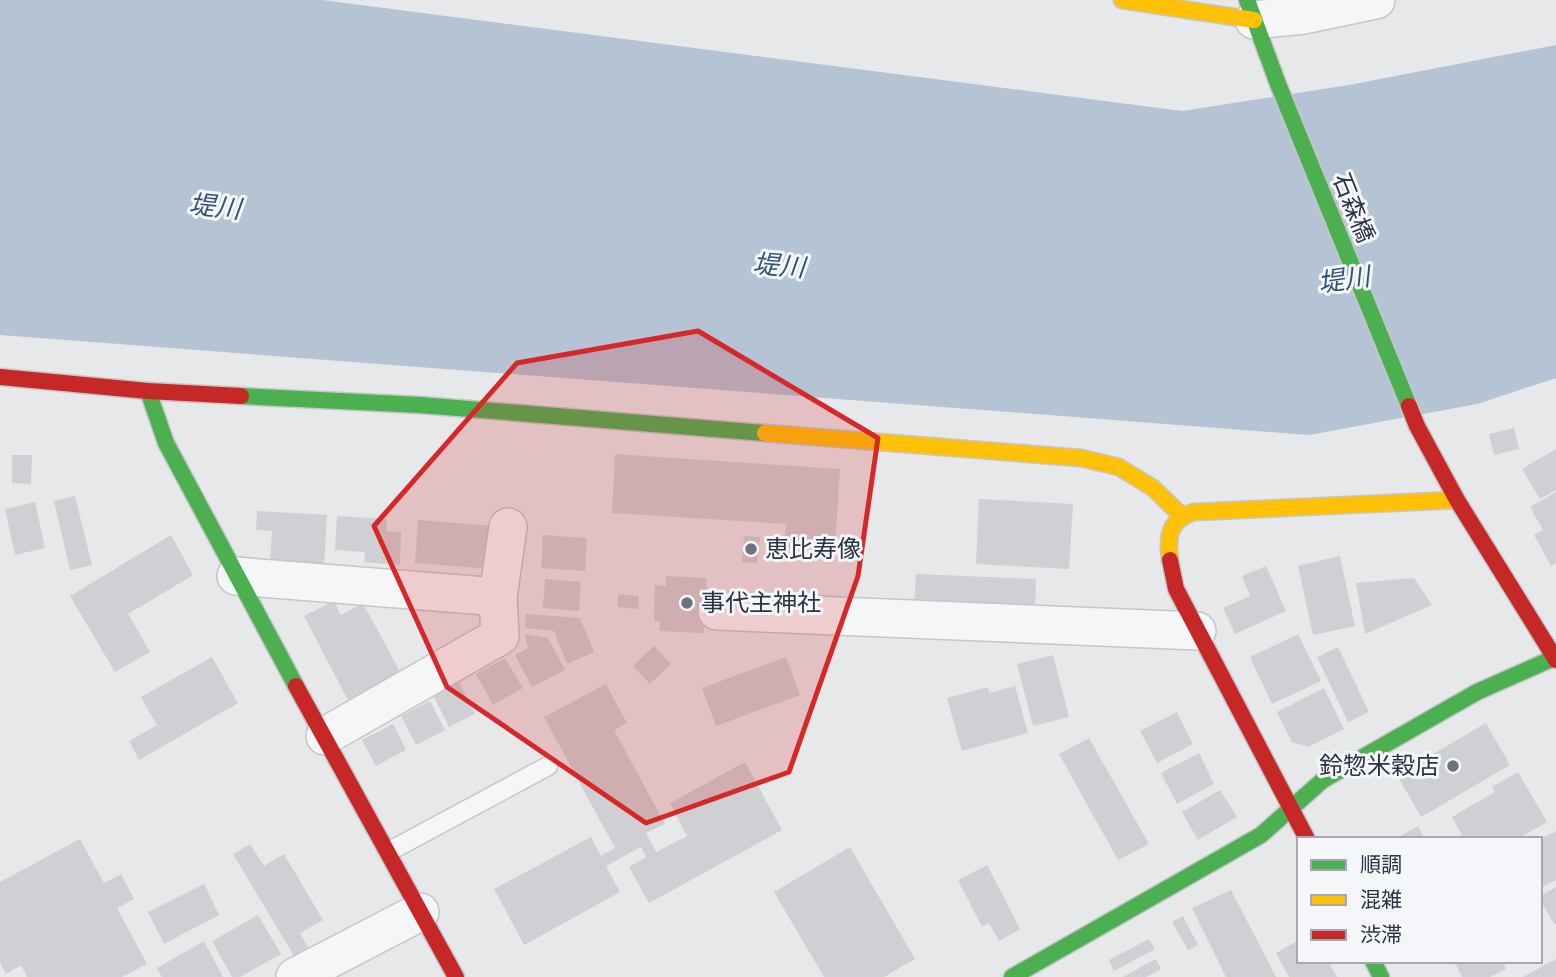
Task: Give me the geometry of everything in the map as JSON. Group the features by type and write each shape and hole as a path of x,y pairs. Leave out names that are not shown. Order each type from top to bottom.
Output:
{"street":[{"path":"1122,0 1304,15 1376,0"},
{"name":"石森橋","path":"1250,10 1418,426 1457,500 1556,658"},
{"path":"0,377 148,391 420,405 1081,458 1119,467 1153,488 1182,516"},
{"path":"148,391 166,443 456,977"},
{"path":"1306,837 1176,589 1168,543 1174,526 1182,516 1202,511 1457,500"},
{"path":"325,736 500,636 498,597 508,527"},
{"path":"236,576 498,597"},
{"path":"717,611 1197,631"},
{"path":"1012,977 1261,835 1323,780 1477,692 1556,658"},
{"path":"295,977 420,912"}],"lane":[{"path":"388,852 548,766"}],"highlighted area":[{"path":"698,331 878,438 858,576 789,772 646,823 447,687 374,526 517,363"}],"water":[{"name":"堤川","path":"0,0 322,0 1182,111 1349,85 1556,45 1556,378 1477,404 1309,435 0,335"}],"building":[{"path":"1514,428 1519,449 1494,455 1489,434"},
{"path":"1556,449 1556,490 1540,499 1522,469"},
{"path":"615,454 840,469 835,550 784,547 786,524 612,513"},
{"path":"12,455 32,455 31,484 12,483"},
{"path":"1556,492 1556,563 1551,566 1534,535 1543,530 1530,507"},
{"path":"75,496 92,565 70,570 54,501"},
{"path":"979,499 1073,504 1069,569 976,564"},
{"path":"35,502 45,548 15,555 5,509"},
{"path":"257,511 327,515 324,566 270,564 272,531 256,530"},
{"path":"337,516 387,519 386,531 401,532 400,565 364,562 365,552 335,550"},
{"path":"418,520 495,526 492,569 415,563"},
{"path":"171,535 193,575 128,614 150,652 115,672 70,596"},
{"path":"543,535 587,538 585,571 541,568"},
{"name":"恵比寿像","path":"744,536 760,537 757,563 742,562"},
{"path":"1340,556 1355,626 1313,635 1298,566"},
{"path":"1266,566 1286,611 1235,634 1223,608 1250,596 1242,576"},
{"path":"916,574 1036,579 1035,612 914,607"},
{"path":"666,576 707,578 704,633 659,631 660,621 654,621 655,585 666,586"},
{"path":"1414,578 1432,605 1365,634 1356,583"},
{"path":"545,579 581,582 579,611 543,608"},
{"path":"618,594 639,596 638,609 618,607"},
{"path":"334,601 341,615 363,603 400,672 348,700 304,616"},
{"path":"526,614 580,618 594,652 567,664 554,631 525,628"},
{"path":"525,634 548,638 565,670 532,687 515,655 528,648"},
{"path":"1298,634 1321,681 1272,704 1250,657"},
{"path":"654,646 671,664 650,684 633,666"},
{"path":"1338,647 1369,712 1348,722 1317,657"},
{"path":"1053,655 1069,717 1033,726 1017,664"},
{"path":"212,657 238,703 139,760 129,741 157,725 141,697"},
{"path":"786,657 800,695 716,726 702,688"},
{"path":"505,658 523,688 493,705 476,674"},
{"path":"459,682 475,714 449,727 433,695"},
{"path":"606,684 627,723 614,730 665,824 646,833 656,852 687,836 670,803 745,762 782,830 649,903 629,867 646,857 641,847 606,866 620,892 524,945 494,889 591,837 601,856 615,848 544,717"},
{"path":"1015,686 1028,733 962,751 947,698 988,687 989,693"},
{"path":"1324,688 1344,729 1308,747 1292,742 1277,712"},
{"path":"430,701 445,730 416,745 401,716"},
{"path":"1177,712 1193,744 1157,763 1140,731"},
{"path":"1486,723 1510,765 1421,817 1397,775"},
{"path":"393,724 406,750 376,766 362,740"},
{"path":"1089,738 1149,844 1118,860 1059,754"},
{"path":"1199,753 1214,784 1177,804 1161,773"},
{"path":"1518,772 1547,822 1521,837 1463,837 1452,817 1495,792 1492,787"},
{"path":"1220,790 1237,817 1198,840 1182,812"},
{"path":"1418,826 1424,837 1399,837"},
{"path":"1556,831 1556,880 1542,887 1542,838"},
{"path":"80,839 104,883 121,874 134,899 117,908 147,964 122,977 27,977 21,965 6,974 0,963 0,882"},
{"path":"250,844 264,866 284,854 323,920 300,933 310,951 296,959 233,854"},
{"path":"850,847 915,959 884,977 824,977 774,892"},
{"path":"987,865 1020,929 999,941 989,923 982,927 958,880"},
{"path":"204,884 219,915 164,944 148,912"},
{"path":"1556,887 1554,924 1542,903 1542,895"},
{"path":"1231,890 1276,977 1226,977 1192,908"},
{"path":"258,915 281,954 240,977 232,977 212,941"},
{"path":"1183,916 1198,945 1188,950 1172,922"},
{"path":"1149,939 1155,949 1114,971 1109,960"},
{"path":"204,941 223,977 162,977 157,968"},
{"path":"1297,941 1297,963 1329,963 1337,977 1289,977 1276,953"},
{"path":"1156,959 1161,969 1146,977 1123,977"},
{"path":"1556,959 1556,977 1523,977"},
{"path":"1455,963 1503,963 1506,969 1490,977 1462,977"}],"traffic: fast":[{"path":"1247,0 1278,84 1409,406"},
{"path":"148,391 166,443 296,686"},
{"path":"241,396 420,405 765,433"},
{"path":"1012,977 1261,835 1323,780 1477,692 1556,657"},
{"path":"1374,963 1381,977"}],"traffic: slow":[{"path":"1122,0 1254,20"},
{"path":"765,433 1081,458 1119,467 1153,488 1182,516"},
{"path":"1170,560 1172,530 1179,519 1194,512 1457,500"}],"traffic: jam":[{"path":"0,377 148,391 241,396"},
{"path":"1409,406 1457,500 1556,660"},
{"path":"1170,560 1176,589 1306,837"},
{"path":"296,686 456,977"}],"place":[{"name":"恵比寿像","path":"751,549"},
{"name":"事代主神社","path":"687,603"},
{"name":"鈴惣米穀店","path":"1453,766"}]}
